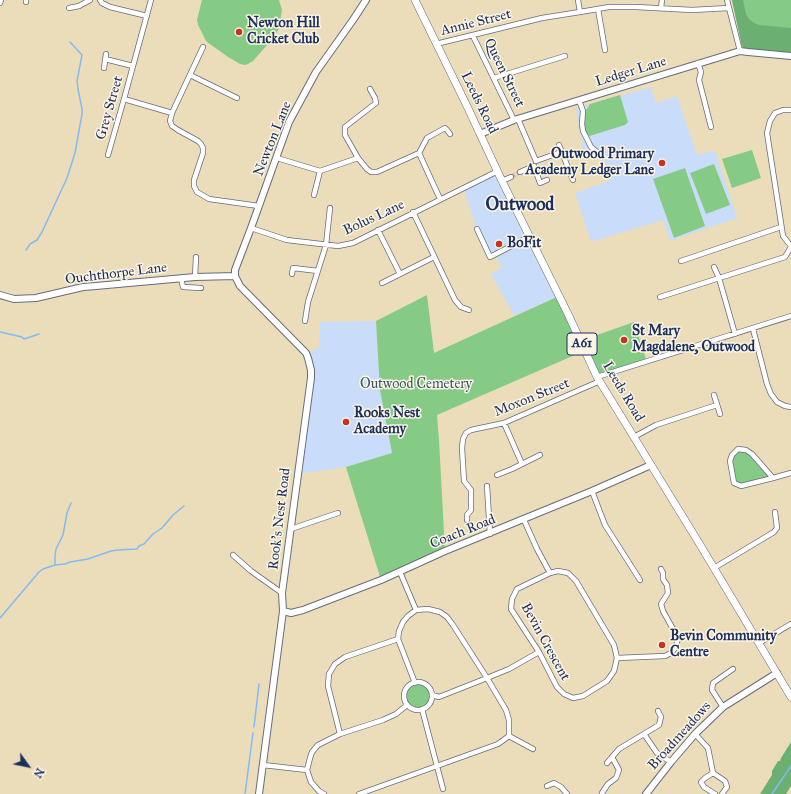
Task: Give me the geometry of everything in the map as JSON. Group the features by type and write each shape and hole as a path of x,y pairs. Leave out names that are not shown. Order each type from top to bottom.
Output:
{"main road":[{"name":"Leeds Road","path":"415,0 568,314 598,379 699,543 791,697"}],"street":[{"path":"69,8 78,6 90,0"},
{"path":"100,0 102,3 110,7 147,16"},
{"name":"Grey Street","path":"108,155 151,0"},
{"name":"Newton Lane","path":"235,276 235,270 252,228 289,122 316,72 366,0"},
{"path":"578,0 580,12"},
{"path":"661,8 662,0"},
{"path":"727,0 740,51"},
{"name":"Annie Street","path":"436,44 542,18 598,9 622,7 692,10 728,8"},
{"path":"598,9 605,50"},
{"name":"Queen Street","path":"473,36 536,161 562,152"},
{"path":"203,47 172,113 170,121 172,126 198,141 203,148 194,180 194,186 197,192 209,199 259,206"},
{"name":"Ledger Lane","path":"480,134 516,119 740,51 791,56"},
{"name":"Grey Street","path":"104,68 106,56 133,66"},
{"path":"494,78 565,56"},
{"path":"698,64 701,72 699,80 711,127"},
{"path":"190,75 237,98"},
{"path":"370,89 376,98 376,103 344,127 345,135 358,158 367,169 372,172 377,172 418,154 426,138 445,128 450,134"},
{"path":"124,99 172,113"},
{"path":"580,100 584,111 582,124 583,131 591,146 602,156"},
{"path":"660,297 785,257 791,246 783,236 781,227 767,133 770,121 775,113 783,110 791,110"},
{"path":"559,144 573,180"},
{"path":"418,154 440,199"},
{"path":"277,158 320,171 358,158"},
{"path":"520,172 534,166 540,183 548,180"},
{"path":"314,196 320,171"},
{"name":"Bolus Lane","path":"252,228 287,240 338,246 353,243 498,171"},
{"path":"502,181 511,177"},
{"path":"305,321 308,302 326,245 330,208"},
{"path":"413,212 455,300 461,307 469,310"},
{"path":"680,261 781,227"},
{"path":"477,229 490,257 530,237"},
{"path":"378,230 400,274"},
{"path":"194,277 196,257"},
{"path":"382,283 434,257"},
{"path":"714,267 719,278 735,334"},
{"path":"292,274 294,268 318,271"},
{"name":"Ouchthorpe Lane","path":"0,295 14,299 36,298 83,287 194,277 235,276"},
{"name":"Rook's Nest Road","path":"235,276 240,286 306,353 311,370 282,593 282,612 259,794"},
{"path":"181,278 183,287 201,288"},
{"name":"Moxon Street","path":"467,520 467,516 471,510 470,490 464,480 463,439 466,433 471,430 504,423 598,379 791,316"},
{"path":"753,329 771,394 777,402 791,407"},
{"path":"714,395 720,414"},
{"path":"634,437 656,425 717,405"},
{"path":"504,423 522,464"},
{"path":"774,478 752,454 746,450 738,449 732,454 730,461 734,483 741,486 774,478 791,473"},
{"path":"497,475 540,455"},
{"name":"Coach Road","path":"282,612 291,613 303,610 400,572 445,551 524,520 651,465"},
{"path":"487,486 490,534"},
{"path":"592,491 605,525 640,580"},
{"path":"714,568 774,532 777,526 776,512"},
{"path":"290,529 338,513"},
{"path":"524,520 550,573"},
{"path":"233,555 250,571 282,593"},
{"path":"617,658 665,656 671,653 676,647 678,638 663,611 661,604 668,592 661,568"},
{"name":"Bevin Crescent","path":"558,571 568,573 576,581 614,645 617,658 614,671 607,681 583,696 573,698 564,694 557,687 539,652 512,610 512,599 517,589 550,573 558,571"},
{"path":"400,572 416,610"},
{"path":"415,683 398,638 399,631 403,622 416,610 428,609 440,612 447,617 506,710 509,720 509,736"},
{"path":"759,643 791,624"},
{"path":"340,734 328,686 329,674 335,664 345,657 398,638"},
{"path":"432,695 439,697 487,678 509,669 539,652"},
{"path":"723,706 712,690 713,683 733,669"},
{"name":"Broadmeadows","path":"646,794 695,734 723,706 777,673"},
{"path":"415,683 427,686 432,695 429,704 422,710 414,710 404,701 407,688 415,683"},
{"path":"324,794 311,782 307,770 312,752 318,745 340,734 383,720 396,714 407,705"},
{"path":"422,710 443,789"},
{"path":"607,763 619,749 659,725 661,717 658,711"},
{"path":"644,734 657,753 671,762"},
{"path":"695,734 708,748 713,773 725,781 727,787 722,794"},
{"path":"509,736 533,749"},
{"path":"359,794 498,744 509,736"},
{"path":"602,793 608,784 616,778 619,770 612,757"},
{"path":"263,765 307,770"},
{"path":"713,773 701,782 704,787 715,794"},
{"path":"547,786 554,783 561,787 567,794"}],"shaded area":[{"name":"Outwood Primary Academy Ledger Lane","path":"651,87 656,103 677,96 697,155 715,151 737,218 670,241 663,220 591,242 575,193 612,180 605,161 593,152 584,154 576,110 590,104"},
{"path":"498,171 559,296 514,316 491,274 502,268 495,254 490,257 477,229 463,188"},
{"name":"Rooks Nest Academy","path":"376,321 380,390 392,453 346,467 298,474 311,378 306,353 319,348 320,322"}],"green space":[{"name":"Newton Hill Cricket Club","path":"202,0 279,0 282,10 279,28 275,36 253,61 245,65 240,64 207,42 205,39 197,20"},
{"path":"732,0 791,0 791,56 742,46"},
{"path":"732,0 743,0 746,14 754,23 759,25 791,28 791,56 748,52 742,46"},
{"path":"620,95 628,122 625,125 586,137 582,124 583,111 587,109 590,104"},
{"path":"752,150 761,178 732,188 722,159"},
{"path":"714,164 730,205 706,214 690,173"},
{"path":"685,168 705,226 674,238 653,179"},
{"name":"Outwood Cemetery","path":"427,295 434,353 559,296 580,341 634,322 647,362 597,377 584,351 437,415 445,551 381,580 346,467 392,453 380,390 376,321"},
{"path":"738,449 746,450 773,478 741,486 734,483 730,461"},
{"path":"418,682 428,686 432,696 428,706 418,710 408,706 404,696 408,686"},
{"path":"791,742 791,786 786,794 760,794 772,775 772,771 778,761 780,761"}],"waterway":[{"path":"26,250 30,244 37,240 42,232 67,178 75,153 82,114 77,81 82,55 70,42"},
{"path":"0,332 22,337 24,339 39,334"},
{"path":"55,565 56,549 63,535 67,513 71,503"},
{"path":"0,618 43,569 55,565 88,559 111,551 137,549 162,528 173,515 184,506"},
{"path":"254,727 259,684"},
{"path":"245,794 253,733"},
{"path":"772,794 791,766"}],"tunnel":[{"path":"511,177 520,172"}],"place":[{"name":"Newton Hill Cricket Club","path":"239,32"},
{"name":"Outwood Primary Academy Ledger Lane","path":"662,163"},
{"name":"BoFit","path":"499,244"},
{"name":"St Mary Magdalene, Outwood","path":"624,340"},
{"name":"Rooks Nest Academy","path":"346,422"},
{"name":"Bevin Community Centre","path":"662,645"}],"district":[{"name":"Outwood","path":"520,206"}]}
